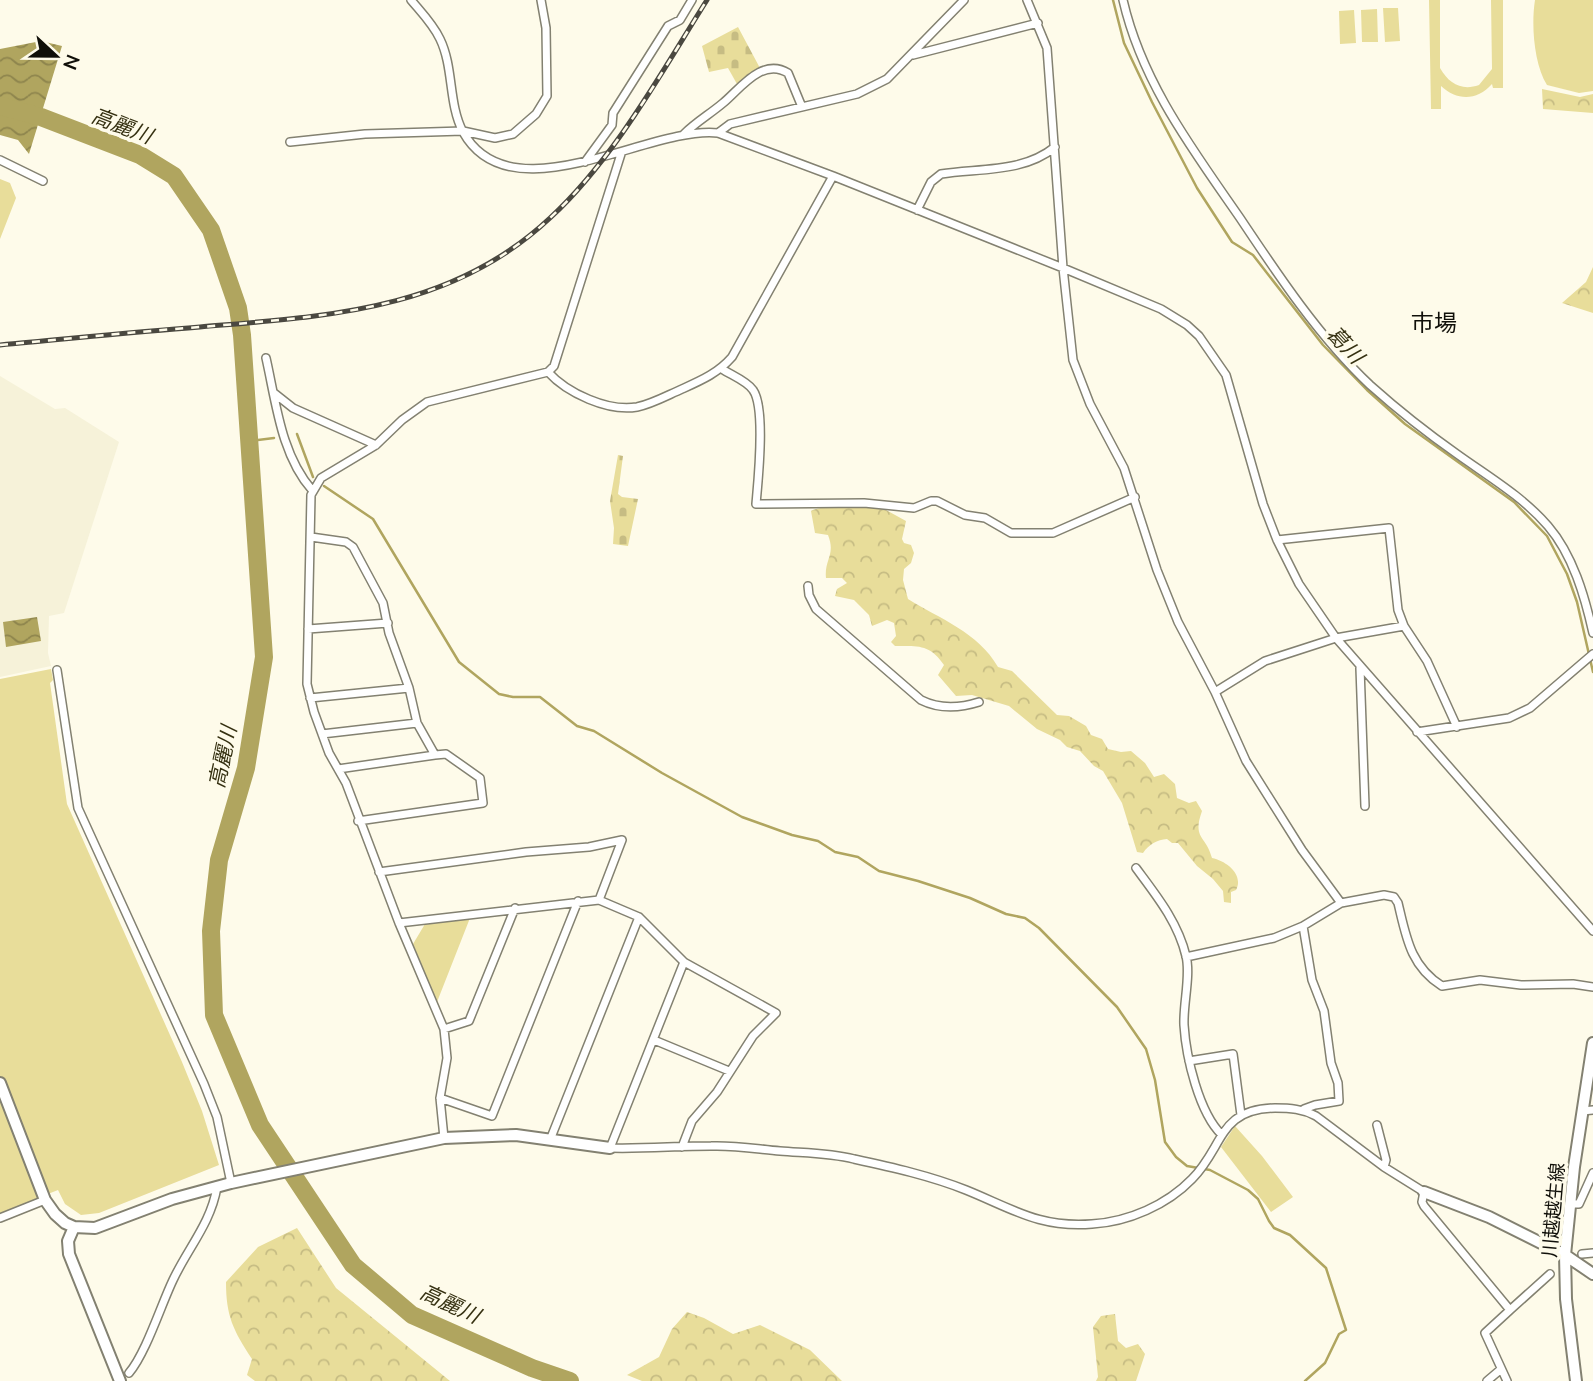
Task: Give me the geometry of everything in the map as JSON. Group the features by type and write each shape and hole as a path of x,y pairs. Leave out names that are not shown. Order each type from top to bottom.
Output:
{"street":[{"path":"411,0 439,38 463,131 471,142 492,159 514,167 562,166 621,153 684,134 704,131 718,133 1063,268 1168,313 1187,325 1208,346 1226,375 1264,504 1277,540 1299,584 1336,638 1360,667 1593,932"},
{"path":"290,142 365,134 463,131 495,138 513,134 543,106 547,96 546,28 541,0"},
{"path":"585,162 612,125 613,113 668,26 680,20 692,0"},
{"path":"718,133 730,124 858,94 887,79 964,0"},
{"path":"1027,0 1047,48 1063,268 1073,360 1090,404 1124,468 1157,570 1178,622 1215,692 1246,761 1302,850 1341,903"},
{"path":"1123,0 1139,48 1164,104 1283,283 1368,382 1431,435 1517,495 1550,528 1570,561 1593,633"},
{"path":"911,56 1038,23"},
{"path":"684,134 751,76 765,71 783,70 788,73 802,107"},
{"path":"917,210 931,182 942,174 1027,164 1055,147"},
{"path":"444,1139 440,1098 447,1058 444,1029 338,769 329,753 307,684 312,491 321,478 376,444 427,402 548,372 554,366 621,153"},
{"path":"0,159 43,181"},
{"path":"548,372 555,380 597,402 633,408 694,384 722,369 737,349 772,281 833,176"},
{"path":"266,358 278,418 299,472 312,491"},
{"path":"722,369 755,392 760,422 756,504 864,503 914,508 937,501 965,515 985,518 1011,533 1053,533 1135,497"},
{"path":"274,393 293,408 376,444"},
{"path":"1277,540 1389,528 1398,610 1404,626 1427,661 1457,727"},
{"path":"311,537 346,542 353,547 383,603 389,633 409,688 417,723 435,755"},
{"path":"808,586 816,609 921,700 932,706 964,707 979,702"},
{"path":"308,629 388,623"},
{"path":"1215,692 1265,661 1336,638 1404,626"},
{"path":"1417,732 1510,718 1530,708 1593,654"},
{"path":"1360,667 1365,806"},
{"path":"57,670 78,808 204,1084 217,1117 231,1183"},
{"path":"310,698 409,688"},
{"path":"322,734 417,723"},
{"path":"338,769 446,754 480,778 482,803 358,821"},
{"path":"379,872 622,841 599,900"},
{"path":"1136,868 1164,905 1186,957 1184,1026 1189,1061 1210,1121 1222,1135"},
{"path":"1186,957 1274,938 1303,926 1341,903 1384,895 1394,897 1398,902 1409,950 1427,975 1443,986 1480,981 1593,987"},
{"path":"399,923 599,900 639,917 684,962 776,1013 753,1036 717,1093 692,1121 682,1147"},
{"path":"440,1098 492,1116 578,901"},
{"path":"444,1029 469,1021 515,908"},
{"path":"550,1140 639,917"},
{"path":"0,1083 45,1199 55,1214 74,1227 95,1228 172,1199 231,1183 427,1141 516,1135 610,1147 645,1149 714,1145 851,1158 951,1185 1030,1218 1064,1225 1095,1224 1157,1206 1181,1189 1201,1168 1222,1135 1241,1115 1260,1108 1304,1109 1339,1101 1324,1011 1312,980 1303,926"},
{"path":"610,1147 684,962"},
{"path":"653,1040 729,1071"},
{"name":"川越越生線","path":"1576,1381 1569,1329 1565,1255 1569,1205 1587,1111 1593,1043"},
{"path":"1189,1061 1233,1054 1241,1115"},
{"path":"1304,1109 1423,1192 1489,1217 1565,1255 1593,1274"},
{"path":"1377,1125 1386,1160 1384,1167"},
{"path":"1569,1205 1579,1205 1593,1173"},
{"path":"129,1373 139,1359 174,1278 198,1238 214,1203 217,1187"},
{"path":"1423,1192 1424,1206 1510,1310"},
{"path":"0,1219 45,1199"},
{"path":"74,1227 68,1241 69,1254 120,1381"},
{"path":"1582,1254 1593,1252"},
{"path":"1507,1381 1485,1332 1550,1274"},
{"path":"1487,1381 1500,1370"}],"shaded area":[{"path":"0,376 55,409 65,408 119,442 64,613 49,616 48,653 51,666 0,677"}],"green space":[{"path":"1429,0 1440,0 1440,68 1456,85 1473,87 1479,85 1492,69 1491,0 1503,0 1503,88 1493,88 1492,84 1480,94 1467,97 1454,94 1441,86 1441,109 1431,109"},
{"path":"1535,0 1593,0 1593,91 1579,93 1547,85 1539,66 1535,44"},
{"path":"1383,8 1398,8 1400,41 1385,42"},
{"path":"1377,9 1378,42 1362,42 1361,10"},
{"path":"1354,10 1356,43 1340,44 1339,11"},
{"path":"738,27 761,70 737,84 728,68 709,72 702,46"},
{"path":"1542,89 1580,97 1593,94 1593,113 1543,109"},
{"path":"0,179 10,183 16,198 0,239"},
{"path":"1593,267 1593,313 1562,303 1586,282"},
{"path":"618,455 623,456 618,494 638,499 628,546 613,544 614,528 610,501"},
{"path":"864,506 886,510 906,521 902,539 904,543 911,545 914,553 911,563 904,569 903,580 908,599 969,635 990,655 998,667 1012,671 1057,715 1069,716 1086,726 1091,735 1102,739 1108,749 1131,751 1145,763 1154,777 1164,774 1175,784 1177,798 1189,803 1196,801 1202,811 1199,832 1212,858 1228,865 1238,879 1236,890 1231,892 1231,903 1224,902 1223,891 1178,843 1167,839 1157,841 1143,853 1137,852 1122,803 1103,771 1094,766 1080,751 1067,747 1060,740 1037,729 1009,706 972,695 956,696 938,675 944,665 934,653 917,646 895,646 891,642 896,636 894,623 887,620 872,626 869,615 854,600 835,596 837,589 847,583 842,578 826,578 830,542 828,535 815,533 811,511 828,507"},
{"path":"51,669 53,680 50,683 67,804 182,1062 202,1111 219,1165 99,1213 81,1215 65,1204 58,1190 0,1213 0,679"},
{"path":"470,918 437,1002 413,944 425,924"},
{"path":"1235,1126 1293,1197 1271,1212 1221,1147"},
{"path":"297,1228 336,1288 450,1381 255,1381 247,1375 252,1359 232,1322 227,1304 226,1282 258,1247"},
{"path":"687,1312 733,1334 760,1325 810,1350 842,1381 642,1381 627,1375 659,1357 672,1329"},
{"path":"1115,1314 1118,1341 1126,1348 1138,1344 1145,1354 1136,1381 1096,1381 1098,1377 1093,1327 1101,1316"}],"water":[{"path":"41,41 62,46 29,154 18,140 0,135 0,49"},
{"path":"37,617 41,641 6,647 3,622"}],"waterway":[{"name":"葛川","path":"1113,0 1124,43 1152,102 1197,188 1232,242 1253,255 1323,345 1367,390 1405,424 1514,502 1547,536 1567,574 1577,602 1593,672"},
{"name":"高麗川","path":"0,106 41,117 140,155 174,176 211,230 238,308 264,657 246,768 219,860 211,931 214,1015 260,1125 353,1265 412,1315 532,1368 570,1381"},
{"path":"297,434 313,477"},
{"path":"250,441 274,438"},
{"path":"324,486 373,519 459,662 499,694 540,697 577,726 594,731 662,773 742,817 792,835 818,841 835,852 858,857 879,871 918,881 970,898 1006,914 1025,918 1039,928 1117,1007 1146,1049 1155,1080 1165,1142 1176,1157 1187,1166 1210,1170 1248,1190 1258,1199 1274,1228 1290,1235 1326,1268 1346,1330 1339,1334 1325,1363 1305,1381"}],"railway":[{"path":"0,345 341,312 430,290 472,273 512,249 573,195 616,142 707,0"}],"district":[{"name":"市場","path":"1434,323"}]}
